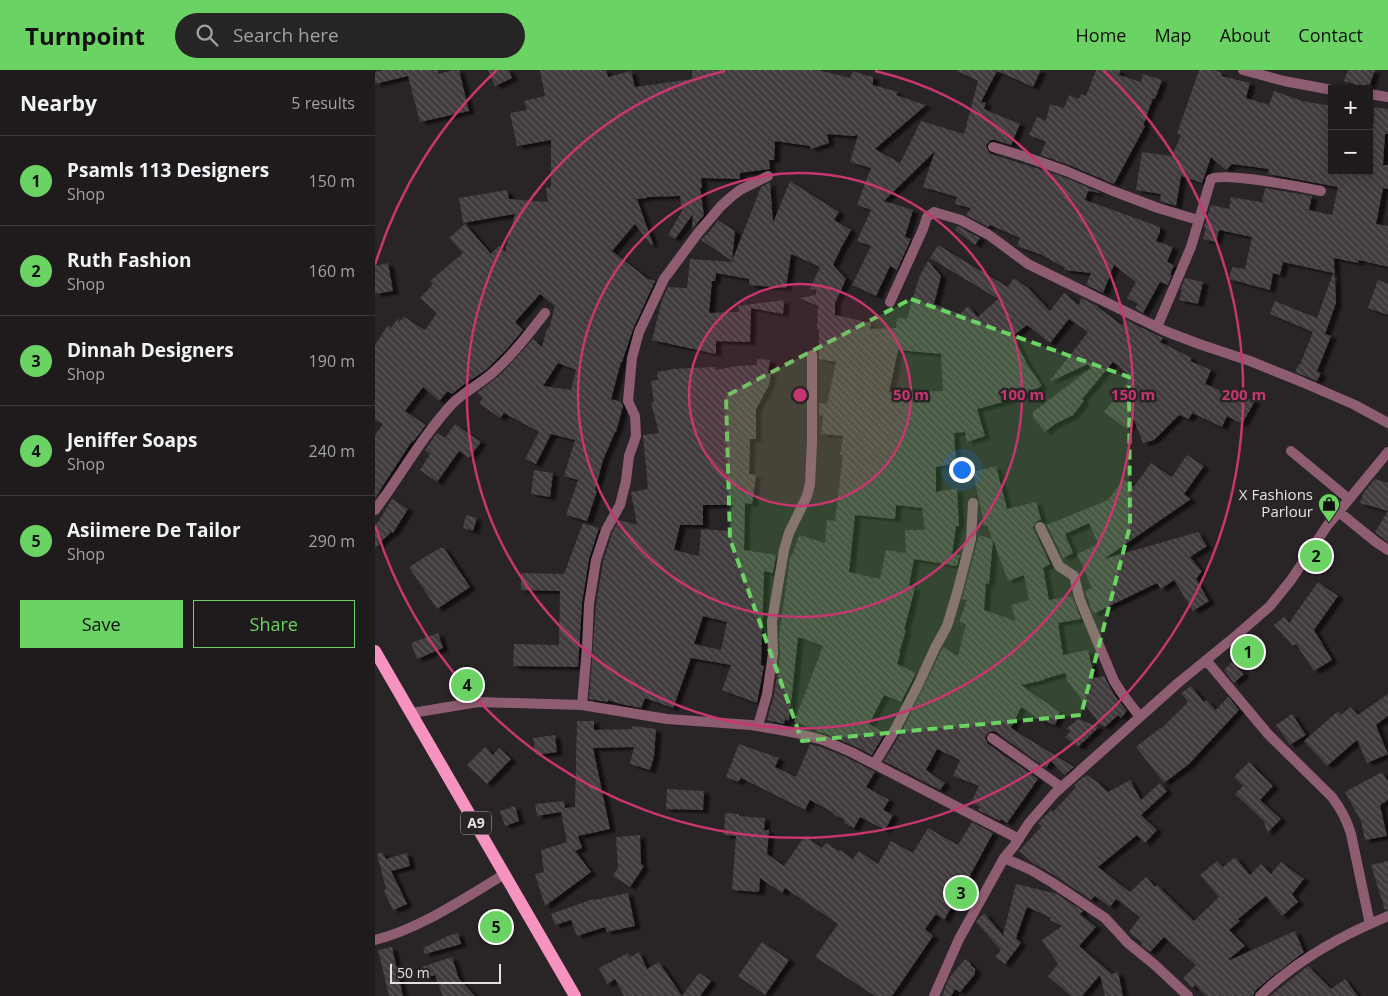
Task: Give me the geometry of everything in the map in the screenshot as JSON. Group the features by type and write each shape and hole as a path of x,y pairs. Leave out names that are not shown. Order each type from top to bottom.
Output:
{"main road":[{"name":"A9","path":"375,651 575,996"}],"street":[{"path":"1243,70 1283,81 1328,89"},
{"path":"1373,95 1388,97"},
{"path":"993,147 1026,156 1158,208 1198,220"},
{"path":"581,705 589,604 596,560 606,530 620,505 629,456 636,436 635,416 628,400 632,358 639,332 664,279 698,233 731,197 740,190 768,176"},
{"path":"1157,326 1191,247 1211,179 1216,177 1283,184 1321,191"},
{"path":"890,302 927,217 934,212 961,220 989,235 1029,264 1157,326 1199,344 1250,361 1301,382 1355,405 1388,423"},
{"path":"375,510 393,487 422,441 455,402 490,375 519,347 545,313"},
{"path":"758,726 767,694 773,654 772,621 784,550 789,533 807,496 810,484 812,355"},
{"path":"1291,451 1349,499"},
{"path":"934,996 959,939 1004,858 1037,813 1061,787 1270,606 1291,580 1339,512 1388,452"},
{"path":"875,763 896,728 947,626 971,539 973,503"},
{"path":"1339,512 1388,550"},
{"path":"1040,527 1059,566 1074,576 1080,600 1115,681 1140,717"},
{"path":"1206,660 1268,734 1338,805 1347,821 1351,834 1370,924"},
{"path":"412,713 479,702 581,705 667,719 758,726 796,733 823,740 875,763 1019,839"},
{"path":"991,738 1061,787"},
{"path":"1004,858 1031,870 1053,883 1105,918 1128,943 1188,996"},
{"path":"375,940 425,920 505,874"},
{"path":"1260,996 1291,968 1323,948 1388,916"}],"highlighted area":[{"path":"911,299 1129,377 1130,526 1081,715 802,741 730,539 726,396"}],"building":[{"path":"383,70 438,70 438,74 459,70 469,111 420,122 408,76 375,84 375,72"},
{"path":"488,70 509,70 512,78 495,86"},
{"path":"540,70 606,70 608,77 631,71 635,87 692,79 692,70 818,70 850,78 853,71 873,77 873,85 898,92 896,95 926,105 875,149 900,163 921,121 964,134 978,81 955,70 1041,70 1033,87 997,71 981,102 986,103 984,109 1020,124 1011,145 991,140 986,145 988,151 991,154 1064,177 1101,193 1088,191 1085,200 1160,227 1156,241 1173,247 1167,262 1174,265 1170,275 1172,275 1168,285 1160,282 1143,313 1135,308 1138,304 1127,298 1136,282 1114,265 1103,293 1086,285 1091,273 1064,270 1065,268 1042,255 1017,246 1020,238 990,225 988,227 966,215 971,208 955,204 957,197 923,187 935,151 884,201 913,210 905,237 911,239 897,270 890,266 876,296 852,285 871,246 857,241 871,210 857,205 871,168 850,162 858,135 827,134 829,143 811,149 810,146 775,141 774,160 769,160 770,169 740,173 740,179 701,178 702,188 700,188 704,215 692,229 693,214 675,239 668,235 682,211 680,196 637,199 653,244 651,245 635,224 612,251 648,279 655,281 633,329 621,362 611,399 621,402 623,406 616,432 603,460 595,490 597,491 587,521 566,515 578,480 564,476 575,440 551,434 536,464 525,459 539,432 504,413 500,418 479,403 483,398 477,393 502,373 533,339 542,347 555,306 540,294 515,322 523,330 486,370 452,394 448,391 439,401 423,387 405,411 426,425 412,441 375,498 375,435 383,424 375,420 375,345 388,325 391,328 398,318 399,322 404,317 425,330 437,313 420,298 433,284 430,281 463,253 449,238 465,224 491,254 499,246 505,252 515,214 463,223 459,198 507,190 509,199 548,202 546,188 551,187 551,140 517,146 510,113 527,110 524,101 545,96","holes":["558,363 576,370 571,390 543,386"]},
{"path":"1096,70 1120,70 1119,75 1141,82 1143,74 1162,80 1155,99 1153,98 1143,126 1145,126 1114,184 1040,155 1046,142 1029,135 1037,117 1046,121 1050,104 1064,108 1069,95 1079,99 1081,94 1086,96"},
{"path":"1199,70 1214,70 1222,73 1221,76 1250,83 1246,98 1269,105 1274,91 1302,101 1328,105 1328,175 1373,175 1374,107 1388,109 1388,134 1385,134 1383,165 1388,165 1388,189 1383,188 1376,224 1388,226 1388,267 1359,260 1358,263 1334,258 1336,303 1325,334 1331,336 1317,371 1321,373 1317,381 1295,372 1300,365 1313,332 1270,314 1275,301 1317,318 1333,273 1283,262 1280,275 1273,273 1270,290 1229,279 1232,267 1245,269 1252,237 1219,230 1216,242 1203,239 1206,227 1204,227 1211,205 1229,209 1231,197 1266,203 1262,200 1265,188 1312,196 1309,210 1332,215 1338,187 1268,174 1269,169 1232,164 1226,170 1211,157 1202,183 1181,176 1176,206 1160,201 1161,194 1136,190 1142,152 1172,156 1181,135 1177,134"},
{"path":"1348,70 1375,70 1370,85 1357,85 1344,81"},
{"path":"790,181 839,212 834,220 851,230 833,265 846,279 835,303 835,315 871,323 870,329 896,328 897,318 907,319 919,277 928,261 941,276 934,304 960,314 968,306 978,317 998,299 930,258 938,245 1008,287 1014,278 1027,287 1050,311 1064,293 1079,305 1081,298 1098,306 1122,325 1126,320 1163,338 1160,342 1192,358 1190,361 1211,370 1205,384 1238,398 1239,394 1255,401 1242,424 1227,416 1222,427 1192,413 1189,419 1179,415 1154,440 1143,443 1134,420 1127,429 1104,412 1132,377 1113,362 1082,399 1084,401 1073,415 1055,424 1045,432 1033,417 1033,412 1091,368 1088,364 1049,382 1088,332 1069,319 1050,343 1027,325 1013,336 1027,364 1042,386 1010,400 977,409 985,436 967,442 965,432 954,433 956,463 936,467 936,492 957,488 959,526 956,526 952,554 960,555 957,566 914,559 909,586 915,588 897,664 916,673 901,702 884,695 869,724 885,733 872,755 817,730 794,722 823,646 798,637 789,721 785,719 784,724 767,720 774,695 780,655 779,637 790,556 792,556 799,535 825,543 827,520 835,521 843,455 840,455 843,436 821,434 823,416 819,415 819,403 827,404 836,362 819,359 818,306 799,298 816,295 816,290 810,289 820,267 791,254 786,288 749,285 749,279 716,273 715,281 712,281 709,313 739,312 738,306 784,300 783,314 751,308 750,342 716,341 716,354 652,340 662,300 668,287 687,288 690,259 735,262 732,261 761,187 770,182 773,223","holes":["898,350 941,354 943,391 889,392","896,505 922,508 925,530 905,530 906,553 886,550 880,579 849,572 855,515 895,519"]},
{"path":"718,220 735,231 732,261 701,240"},
{"path":"957,226 980,238 975,245 955,230"},
{"path":"388,263 393,291 375,294 375,266"},
{"path":"1185,278 1203,282 1198,304 1179,300 1182,290 1180,290"},
{"path":"1378,280 1388,284 1388,315 1368,308"},
{"path":"757,359 770,360 768,373 771,373 769,385 756,409 756,439 750,439 749,474 756,475 752,504 745,503 744,550 776,555 773,573 764,571 761,665 764,666 757,703 722,690 731,665 691,658 673,708 645,698 641,708 608,700 608,702 589,699 596,605 603,562 612,533 619,520 637,525 631,492 648,489 643,435 659,433 651,403 654,402 651,381 658,380 657,372 670,369 716,367 716,370 757,365","holes":["703,505 732,505 731,531 701,529 699,556 674,550 680,525 703,525","703,616 727,622 721,650 694,644"]},
{"path":"455,424 481,442 469,458 459,451 437,482 420,470 430,454 425,450 437,433 445,438"},
{"path":"1187,455 1204,466 1184,494 1191,499 1104,559 1198,532 1207,546 1190,557 1202,571 1196,579 1209,601 1193,611 1174,580 1161,589 1157,583 1093,614 1085,591 1092,588 1077,554 1098,544 1089,523 1065,534 1073,553 1063,558 1047,525 1108,500 1123,480 1134,487 1151,463 1172,477"},
{"path":"996,466 1007,509 1036,502 1041,520 1037,521 1033,527 1050,564 1043,568 1049,600 1072,596 1081,619 1058,623 1063,655 1088,650 1094,678 1104,676 1115,696 1127,711 1121,718 1118,715 1105,727 1101,726 1067,680 1065,673 1021,685 1060,712 1055,725 1043,722 1021,707 1011,728 1074,767 1065,775 1051,761 1046,768 996,732 992,731 987,734 985,738 988,744 1038,779 1007,823 978,810 980,807 971,802 979,786 953,776 960,760 937,749 926,770 945,783 940,790 884,761 902,731 943,647 958,656 966,624 959,622 967,600 962,599 978,538 979,535 992,539 987,525 984,525 973,472","holes":["993,540 1008,581 1024,575 1029,600 1011,605 1016,621 984,610 986,583 989,584"]},
{"path":"534,470 553,473 550,497 531,494"},
{"path":"1375,479 1388,483 1388,511 1360,503 1364,492"},
{"path":"392,499 408,509 393,533 391,532 375,548 375,525"},
{"path":"1388,511 1388,542 1375,532"},
{"path":"466,515 477,518 473,531 463,528"},
{"path":"583,523 599,528 589,559 582,603 578,667 513,666 514,644 559,645 560,591 521,590 521,573 564,574"},
{"path":"440,548 444,548 470,587 437,609 409,567"},
{"path":"1318,582 1338,596 1314,630 1332,660 1314,671 1296,644 1293,646 1274,625 1284,617 1289,623"},
{"path":"438,633 443,648 417,659 411,643"},
{"path":"1232,662 1244,674 1234,683 1224,670"},
{"path":"1191,686 1204,702 1206,700 1216,710 1228,697 1239,710 1189,764 1164,783 1136,747 1161,729 1188,702 1181,693"},
{"path":"1388,694 1388,716 1376,725 1388,754 1367,763 1357,740 1327,766 1304,741 1338,711 1341,715 1350,707 1358,715"},
{"path":"1292,714 1306,735 1290,745 1276,725"},
{"path":"1078,719 1099,727 1078,747 1065,737 1071,731 1066,729"},
{"path":"577,721 594,721 594,730 632,729 632,726 656,729 654,756 650,770 630,764 634,747 593,748 610,829 578,836 582,848 575,851 591,872 545,906 535,874 544,872 541,850 567,842 561,812 537,816 535,804 564,801 565,808 575,807"},
{"path":"555,735 557,752 536,755 533,738"},
{"path":"739,744 779,758 775,767 796,777 810,744 848,758 875,772 866,787 889,800 883,810 893,815 885,830 860,817 854,828 844,823 845,820 834,813 810,800 805,810 741,778 738,782 726,777"},
{"path":"485,747 493,755 499,748 511,759 487,784 467,765"},
{"path":"1249,762 1273,786 1260,800 1281,819 1267,833 1264,821 1235,794 1243,786 1234,777"},
{"path":"1382,772 1388,781 1388,800 1380,805 1387,836 1365,840 1361,821 1345,792"},
{"path":"1086,775 1098,782 1108,792 1130,780 1141,800 1160,783 1167,791 1141,815 1157,830 1145,843 1137,835 1098,867 1130,892 1146,877 1155,887 1157,885 1194,921 1219,897 1200,875 1217,861 1223,867 1235,857 1250,875 1261,864 1271,874 1281,862 1304,879 1292,894 1298,902 1282,916 1266,896 1238,919 1240,921 1229,930 1245,946 1229,959 1295,931 1304,952 1270,978 1255,991 1253,996 1206,996 1195,985 1192,988 1183,978 1196,965 1164,937 1150,952 1141,945 1143,943 1129,932 1140,917 1116,899 1110,907 1095,896 1091,900 1033,863 1019,851 1042,826 1038,823 1051,810 1053,812 1076,787 1074,785"},
{"path":"667,789 704,791 703,810 666,809"},
{"path":"515,806 519,821 505,826 500,811"},
{"path":"725,813 765,818 764,830 769,830 767,854 784,866 805,836 822,848 826,843 853,859 859,851 878,864 891,841 913,853 928,828 958,845 972,822 993,833 944,920 936,914 925,929 933,936 892,996 875,996 815,957 838,924 785,888 782,893 760,878 759,892 732,890 736,836 724,835"},
{"path":"640,835 641,864 644,866 630,887 613,876 618,868 616,837"},
{"path":"382,852 386,859 407,853 410,866 391,871 407,904 393,910 384,891 386,889 377,854"},
{"path":"1388,861 1388,909 1385,910 1371,865"},
{"path":"1016,884 1057,894 1083,911 1080,914 1096,927 1079,946 1112,974 1118,972 1123,996 1105,996 1100,975 1082,996 1071,996 1048,976 1058,964 1042,940 1062,926 1050,920 1051,918 1027,907 1016,938 1021,943 1005,964 995,957 1001,950 976,922 984,913 1003,935"},
{"path":"628,893 635,926 607,932 605,927 577,936 571,920 555,925 551,914 593,899"},
{"path":"458,933 461,944 425,954 423,948"},
{"path":"762,942 789,960 765,995 738,976"},
{"path":"392,947 403,996 389,996 378,950"},
{"path":"639,952 647,969 659,962 682,996 624,996 615,979 607,984 599,968 628,953 630,957"},
{"path":"452,957 459,979 475,996 443,996 435,975 425,978 422,967"},
{"path":"965,959 975,969 975,974 960,992 955,989 951,996 942,996 949,978"},
{"path":"1308,966 1331,989 1345,979 1358,996 1270,996"},
{"path":"699,973 711,981 700,996 682,996"}],"place":[{"name":"X Fashions Parlour","path":"1329,523"},
{"name":"Ruth Fashion","path":"1316,556"},
{"name":"Psamls 113 Designers","path":"1248,652"},
{"name":"Jeniffer Soaps","path":"467,685"},
{"name":"Dinnah Designers","path":"961,893"},
{"name":"Asiimere De Tailor","path":"496,927"}]}
